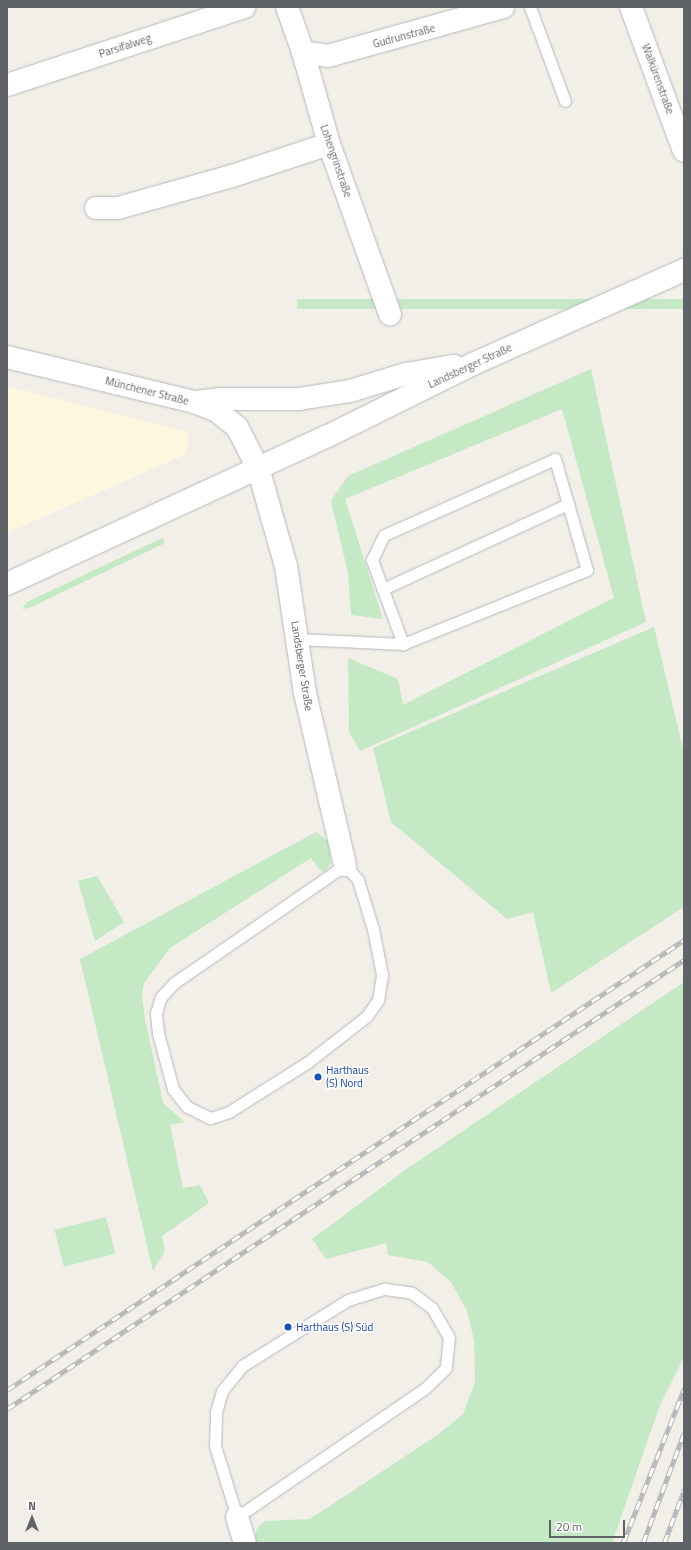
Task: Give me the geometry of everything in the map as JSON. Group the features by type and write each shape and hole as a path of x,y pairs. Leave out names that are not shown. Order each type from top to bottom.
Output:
{"street":[{"name":"Parsifalweg","path":"7,85 244,7"},
{"name":"Lohengrinstraße","path":"287,7 303,52 329,144 390,314"},
{"name":"Gudrunstraße","path":"303,52 328,56 503,7"},
{"name":"Walkürenstraße","path":"631,7 684,151"},
{"path":"96,208 118,208 232,176 329,144"},
{"name":"Landsberger Straße","path":"7,584 258,468 475,363 684,270"},
{"name":"Münchener Straße","path":"7,357 194,402 217,411 237,427 258,468"},
{"path":"194,402 222,398 299,399 350,391 406,374 475,363"},
{"name":"Landsberger Straße","path":"258,468 281,546 298,638 305,693 345,865"},
{"path":"236,1517 245,1543"}],"lane":[{"path":"530,7 565,101"},
{"path":"298,638 403,644 587,570 556,459 384,535 372,560 403,644"},
{"path":"383,589 568,504"},
{"path":"345,865 358,880 373,929 382,974 378,1000 367,1016 308,1062 229,1112 210,1118 187,1107 173,1089 158,1033 156,1014 161,997 174,983 345,865"},
{"path":"385,1289 412,1293 432,1308 449,1337 446,1368 424,1389 236,1517 215,1446 216,1412 222,1390 242,1366 348,1300 385,1289"}],"shaded area":[{"path":"7,386 189,432 186,454 7,533"}],"green space":[{"path":"297,299 684,299 684,309 297,309"},
{"path":"591,369 646,622 360,751 349,732 348,658 398,679 403,705 614,598 562,409 345,499 383,619 351,615 348,573 331,501 348,476"},
{"path":"162,538 165,542 161,545 29,608 22,609 27,602"},
{"path":"654,627 684,753 684,907 551,993 533,912 507,919 391,822 373,748"},
{"path":"316,832 329,842 331,863 326,870 322,872 311,858 170,948 144,983 142,996 145,1019 163,1103 185,1122 170,1125 183,1188 200,1185 209,1203 162,1236 165,1250 153,1271 80,959"},
{"path":"97,876 124,922 95,941 78,881"},
{"path":"684,982 684,1357 660,1405 612,1543 254,1543 257,1528 265,1521 310,1519 439,1434 463,1414 475,1382 474,1340 467,1311 451,1282 428,1262 388,1255 386,1243 326,1259 312,1239 408,1168"},
{"path":"106,1217 115,1254 64,1267 55,1230"}],"railway":[{"path":"7,1390 684,940"},
{"path":"7,1409 684,960"},
{"path":"623,1543 684,1389"},
{"path":"643,1543 684,1433"},
{"path":"664,1543 684,1490"}],"place":[{"name":"Harthaus (S) Nord","path":"318,1077"},
{"name":"Harthaus (S) Süd","path":"288,1327"}]}
